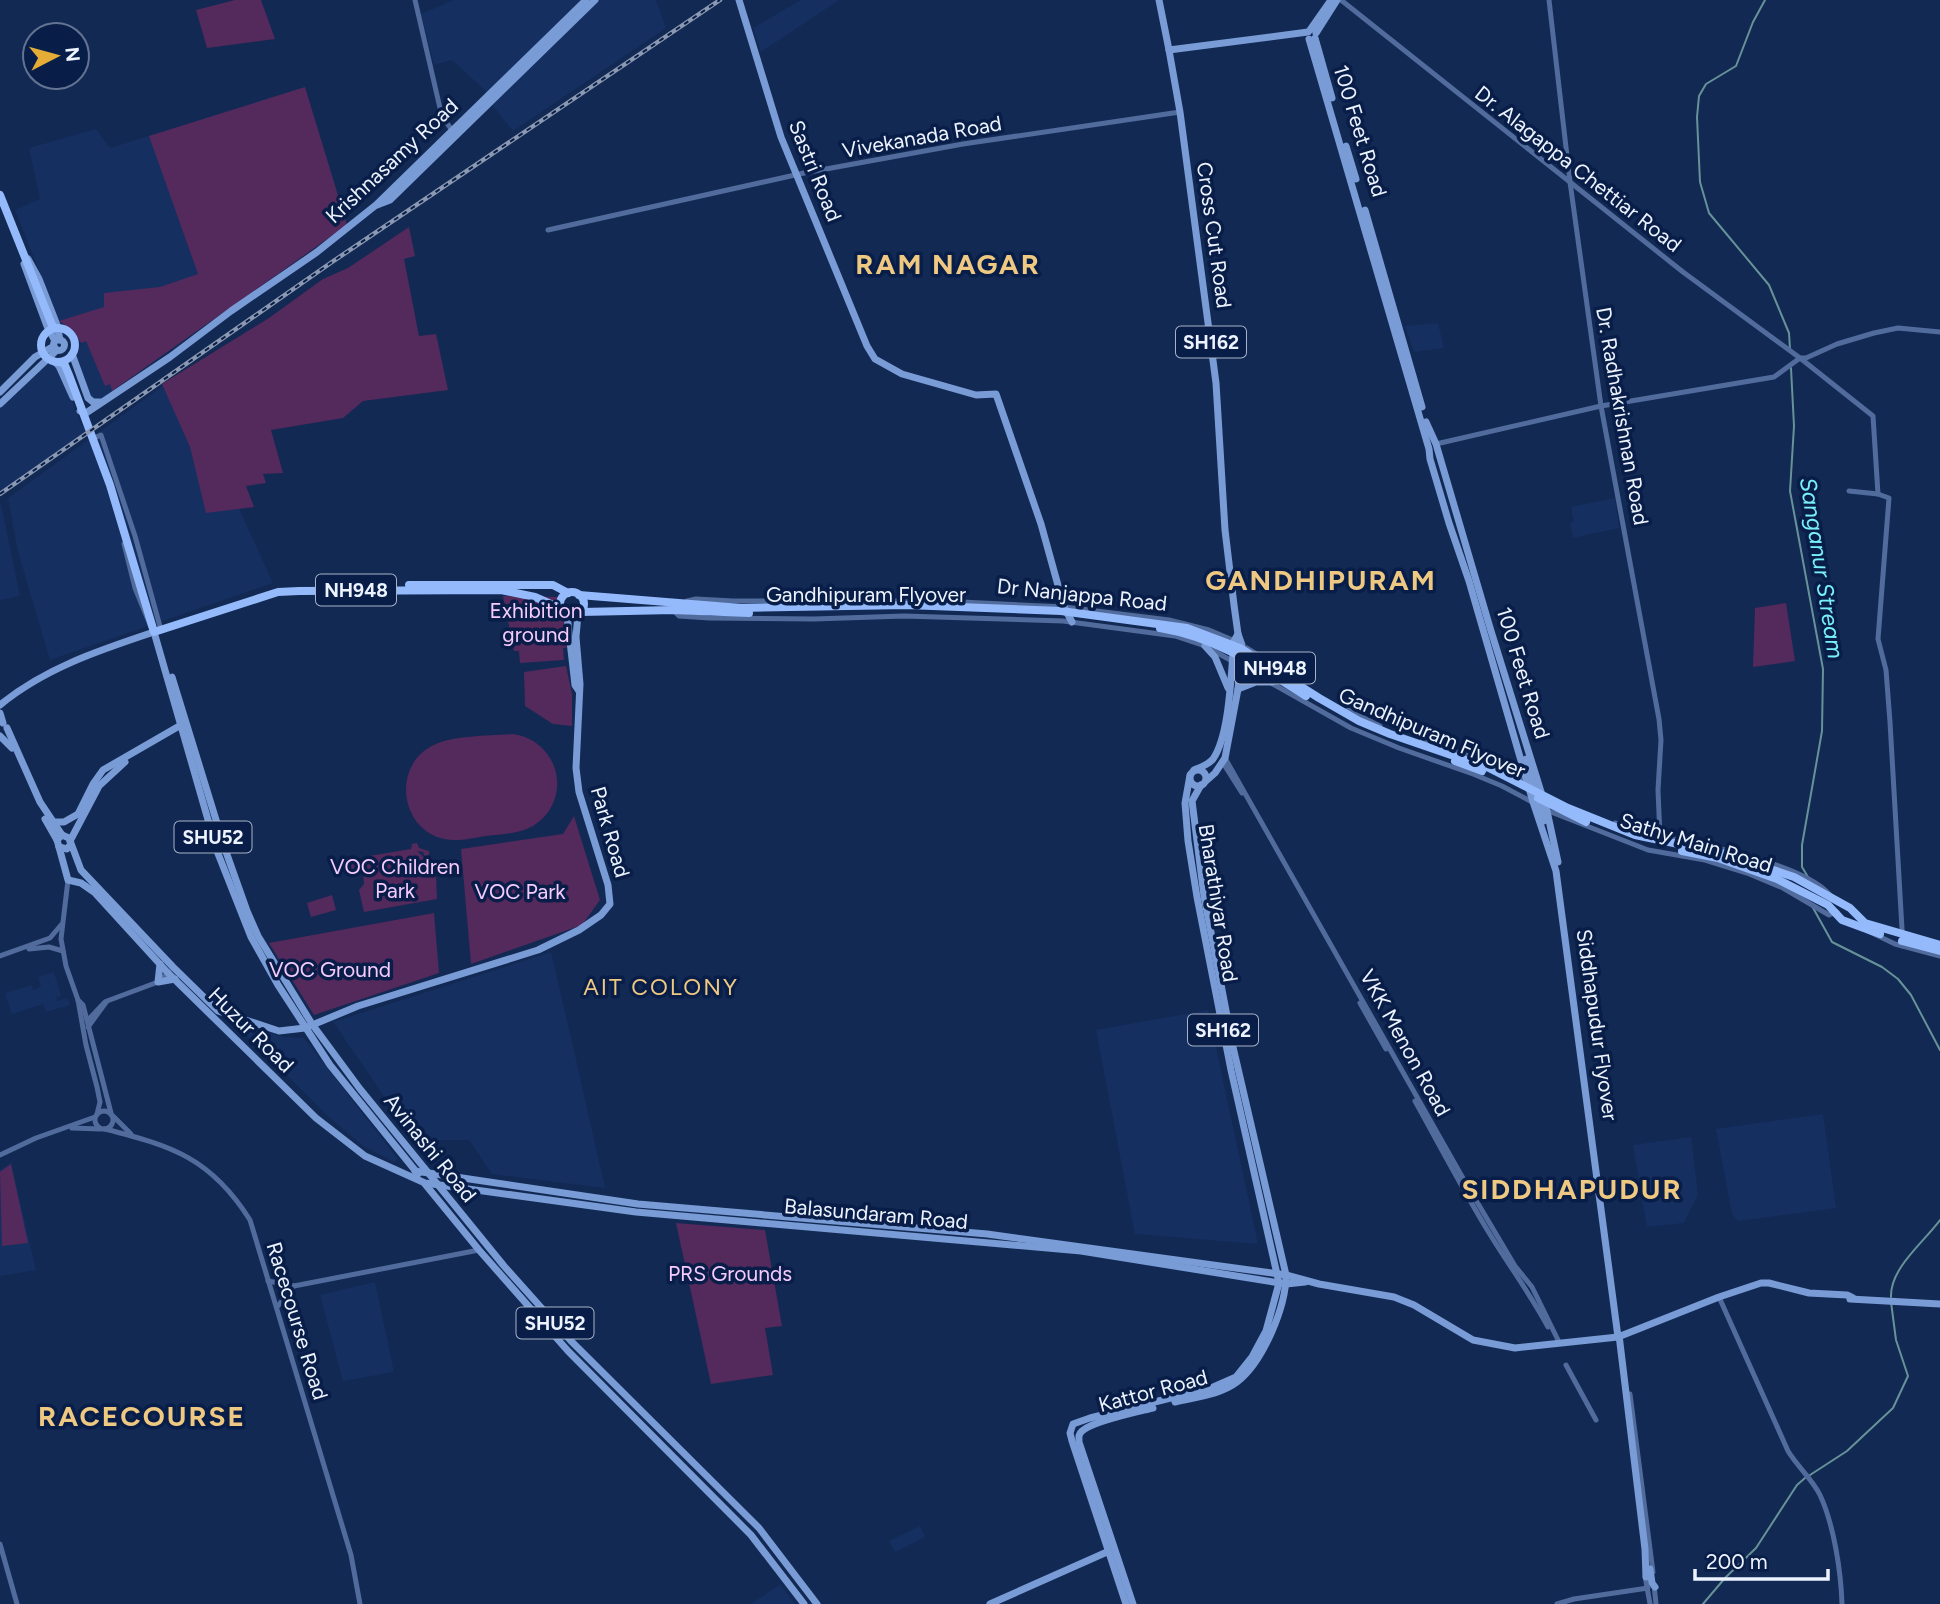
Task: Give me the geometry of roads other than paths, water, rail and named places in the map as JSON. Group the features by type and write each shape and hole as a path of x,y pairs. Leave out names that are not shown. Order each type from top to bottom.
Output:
{"highway":[{"path":"0,195 48,315 51,330 41,345 44,355 64,359"},
{"path":"51,330 66,330 73,338 75,343 64,359"},
{"path":"64,359 116,488 152,617 158,629"},
{"name":"NH948","path":"158,629 277,588 315,585 553,585 579,595"},
{"name":"NH948","path":"487,587 535,597 564,612 580,613"},
{"path":"564,612 562,598 568,593"},
{"path":"579,595 584,601 580,613"},
{"name":"Dr Nanjappa Road","path":"579,595 683,602"},
{"name":"Gandhipuram Flyover","path":"683,602 698,608"},
{"name":"Gandhipuram Flyover","path":"673,610 906,605 1061,611 1187,628 1240,648 1359,721 1405,740 1489,768 1589,817 1651,840 1745,859 1794,877 1837,914"},
{"name":"Dr Nanjappa Road","path":"580,613 673,610"},
{"name":"Gandhipuram Flyover","path":"1813,895 1828,894 1844,905"},
{"path":"1837,914 1844,905"},
{"name":"NH948","path":"1844,905 1866,923 1940,953"},
{"path":"1846,922 1853,912"},
{"name":"NH948","path":"1837,914 1846,922 1866,930 1881,930 1940,945"}],"main road":[{"name":"Krishnasamy Road","path":"64,359 59,366 78,408 86,413 170,357 317,252 376,205 454,133 586,0"},
{"path":"454,133 595,0"},
{"name":"Sastri Road","path":"738,0 781,137 867,346 875,359 902,373 975,395 996,394 1043,531 1064,607"},
{"name":"Cross Cut Road","path":"1159,0 1180,112 1216,383 1236,638"},
{"path":"1311,35 1331,0"},
{"path":"1311,35 1339,0"},
{"path":"1169,50 1296,35 1299,32 1311,35"},
{"name":"100 Feet Road","path":"1311,35 1396,310 1433,447 1430,459 1556,871 1621,1337"},
{"name":"100 Feet Road","path":"1311,35 1433,447 1547,811 1561,872 1621,1337"},
{"path":"23,253 39,279 57,325 57,346 64,359 88,398 93,402 104,400"},
{"path":"0,392 35,357 57,346"},
{"path":"0,404 57,346"},
{"path":"0,398 44,355"},
{"name":"Siddhapudur Flyover","path":"1433,447 1432,458 1448,512 1453,519"},
{"name":"Siddhapudur Flyover","path":"1433,447 1559,873 1651,1588"},
{"path":"1064,607 1073,622"},
{"path":"564,612 575,685 579,691"},
{"name":"Park Road","path":"309,1026 434,981 538,950 579,930 610,904 608,885 579,792 576,768 580,736 580,684 576,636 580,613"},
{"path":"0,705 39,679 77,660 158,629"},
{"name":"Avinashi Road","path":"158,629 184,727 227,866 258,936 309,1026 352,1094 479,1250 568,1351 751,1535 804,1604"},
{"name":"SH162","path":"1192,772 1212,760 1220,746 1241,666 1242,645 1236,638"},
{"name":"SH162","path":"1203,783 1224,760 1234,691 1232,661 1236,638"},
{"path":"1205,646 1215,657 1234,691 1256,682 1272,682"},
{"path":"0,713 4,734 0,736 13,751 36,804 67,849 72,846 105,779 128,760 184,727"},
{"path":"3,724 61,842 68,880"},
{"path":"61,842 103,770 184,727"},
{"path":"1192,772 1203,772 1203,783 1192,784 1192,772"},
{"name":"Bharathiyar Road","path":"1192,772 1185,803 1197,897 1249,1151 1283,1279"},
{"name":"Bharathiyar Road","path":"1203,783 1192,801 1204,896 1233,1047 1283,1279"},
{"path":"51,822 64,822 78,814"},
{"path":"61,842 67,835 72,846"},
{"name":"Huzur Road","path":"72,846 81,870 170,970 174,979 214,1012"},
{"path":"65,869 71,864 81,870"},
{"name":"Huzur Road","path":"68,880 81,883 94,892 159,964 195,989 316,1118 365,1156 425,1183 438,1186"},
{"path":"159,964 158,982 174,979"},
{"path":"214,1012 279,1031 309,1026"},
{"name":"Avinashi Road","path":"309,1026 494,1255 571,1341 758,1528 817,1604"},
{"path":"393,1168 402,1166 407,1160 406,1147"},
{"name":"Balasundaram Road","path":"415,1171 715,1214 1082,1251 1183,1269 1310,1282 1394,1297 1414,1305 1473,1340 1491,1345 1515,1348 1621,1337"},
{"name":"Balasundaram Road","path":"438,1186 636,1212 715,1214"},
{"name":"Kattor Road","path":"1111,1551 1072,1441 1070,1433 1073,1424 1211,1388 1236,1377 1252,1357 1266,1331 1283,1279"},
{"path":"1621,1337 1720,1299 1764,1287 1810,1297 1940,1304"},
{"path":"1621,1337 1644,1331 1720,1299"},
{"path":"990,1604 1111,1551"},
{"name":"SH162","path":"1111,1551 1126,1604"},
{"name":"SH162","path":"1111,1551 1133,1604"},
{"name":"Siddhapudur Flyover","path":"1646,1577 1648,1565"}],"street":[{"path":"415,0 440,108 454,133"},
{"name":"Dr. Alagappa Chettiar Road","path":"1339,0 1733,310 1794,353 1873,416 1878,494 1889,498 1878,639 1886,670 1891,724 1903,946"},
{"name":"Dr. Radhakrishnan Road","path":"1549,0 1570,182 1601,406 1660,719 1660,837"},
{"name":"Vivekanada Road","path":"548,230 798,174 963,144 1180,112"},
{"path":"1433,447 1601,406 1774,377 1799,359 1847,341 1898,328 1940,332"},
{"path":"101,435 135,536 158,629 147,622 90,440 101,435"},
{"path":"1849,491 1878,494"},
{"name":"Dr Nanjappa Road","path":"683,602 696,598 733,601 871,600 1064,607 1169,620 1236,638"},
{"name":"Dr Nanjappa Road","path":"673,610 679,616 709,618 904,616 1073,622 1175,636 1205,646 1272,682"},
{"name":"Sathy Main Road","path":"1242,645 1359,716 1401,736 1478,759 1579,809 1660,837 1714,846 1779,867 1800,876 1813,895"},
{"name":"Sathy Main Road","path":"1272,682 1351,728 1473,774 1547,811 1648,850 1706,860 1783,888 1813,895"},
{"name":"VKK Menon Road","path":"1224,760 1469,1191 1515,1265 1532,1287 1558,1342"},
{"path":"68,880 61,925 63,951 81,1002 88,1024 112,1114 113,1123 103,1129 96,1125 99,1096 81,1002"},
{"path":"0,956 50,938 61,925"},
{"path":"1866,930 1874,936 1903,946 1940,953"},
{"path":"22,950 49,947 63,951"},
{"path":"81,1002 88,1006 107,1001 158,982 170,970"},
{"path":"88,1024 107,1001"},
{"path":"0,1154 36,1138 69,1128 103,1110 112,1114 134,1136"},
{"name":"Racecourse Road","path":"69,1128 103,1129 134,1136 191,1157 234,1194 250,1220 348,1546 360,1604"},
{"path":"268,1281 294,1286 479,1250"},
{"path":"277,1307 294,1286"},
{"path":"1720,1299 1788,1451 1820,1495 1838,1564 1842,1604"},
{"path":"1621,1337 1646,1577 1656,1604"},
{"path":"1621,1337 1651,1588 1650,1604"},
{"path":"1566,1365 1596,1420"},
{"path":"0,1544 17,1604"},
{"path":"1557,1604 1651,1588"}],"waterway":[{"name":"Sanganur Stream","path":"1765,0 1753,22 1736,66 1706,84 1699,96 1697,117 1700,182 1709,213 1769,285 1789,333 1790,349"},
{"name":"Sanganur Stream","path":"1791,368 1794,426 1790,491 1823,669 1822,731 1802,845 1802,867 1808,877"},
{"name":"Sanganur Stream","path":"1812,906 1832,942 1882,967 1898,979 1911,995 1940,1050"},
{"name":"Sanganur Stream","path":"1891,1297 1892,1286 1902,1266 1940,1220"},
{"name":"Sanganur Stream","path":"1810,1475 1847,1451 1893,1408 1908,1376 1896,1340 1891,1302"},
{"name":"Sanganur Stream","path":"1703,1604 1756,1548 1797,1485 1805,1478"}],"railway":[{"path":"0,494 332,262 720,0"}],"district":[{"name":"RAM NAGAR","path":"948,264"},
{"name":"GANDHIPURAM","path":"1321,580"},
{"name":"AIT COLONY","path":"661,987"},
{"name":"SIDDHAPUDUR","path":"1572,1189"},
{"name":"RACECOURSE","path":"142,1416"}],"park label":[{"name":"Exhibition ground","path":"536,623"},
{"name":"VOC Children Park","path":"395,879"},
{"name":"VOC Park","path":"520,892"},
{"name":"VOC Ground","path":"330,970"},
{"name":"PRS Grounds","path":"730,1274"}]}
